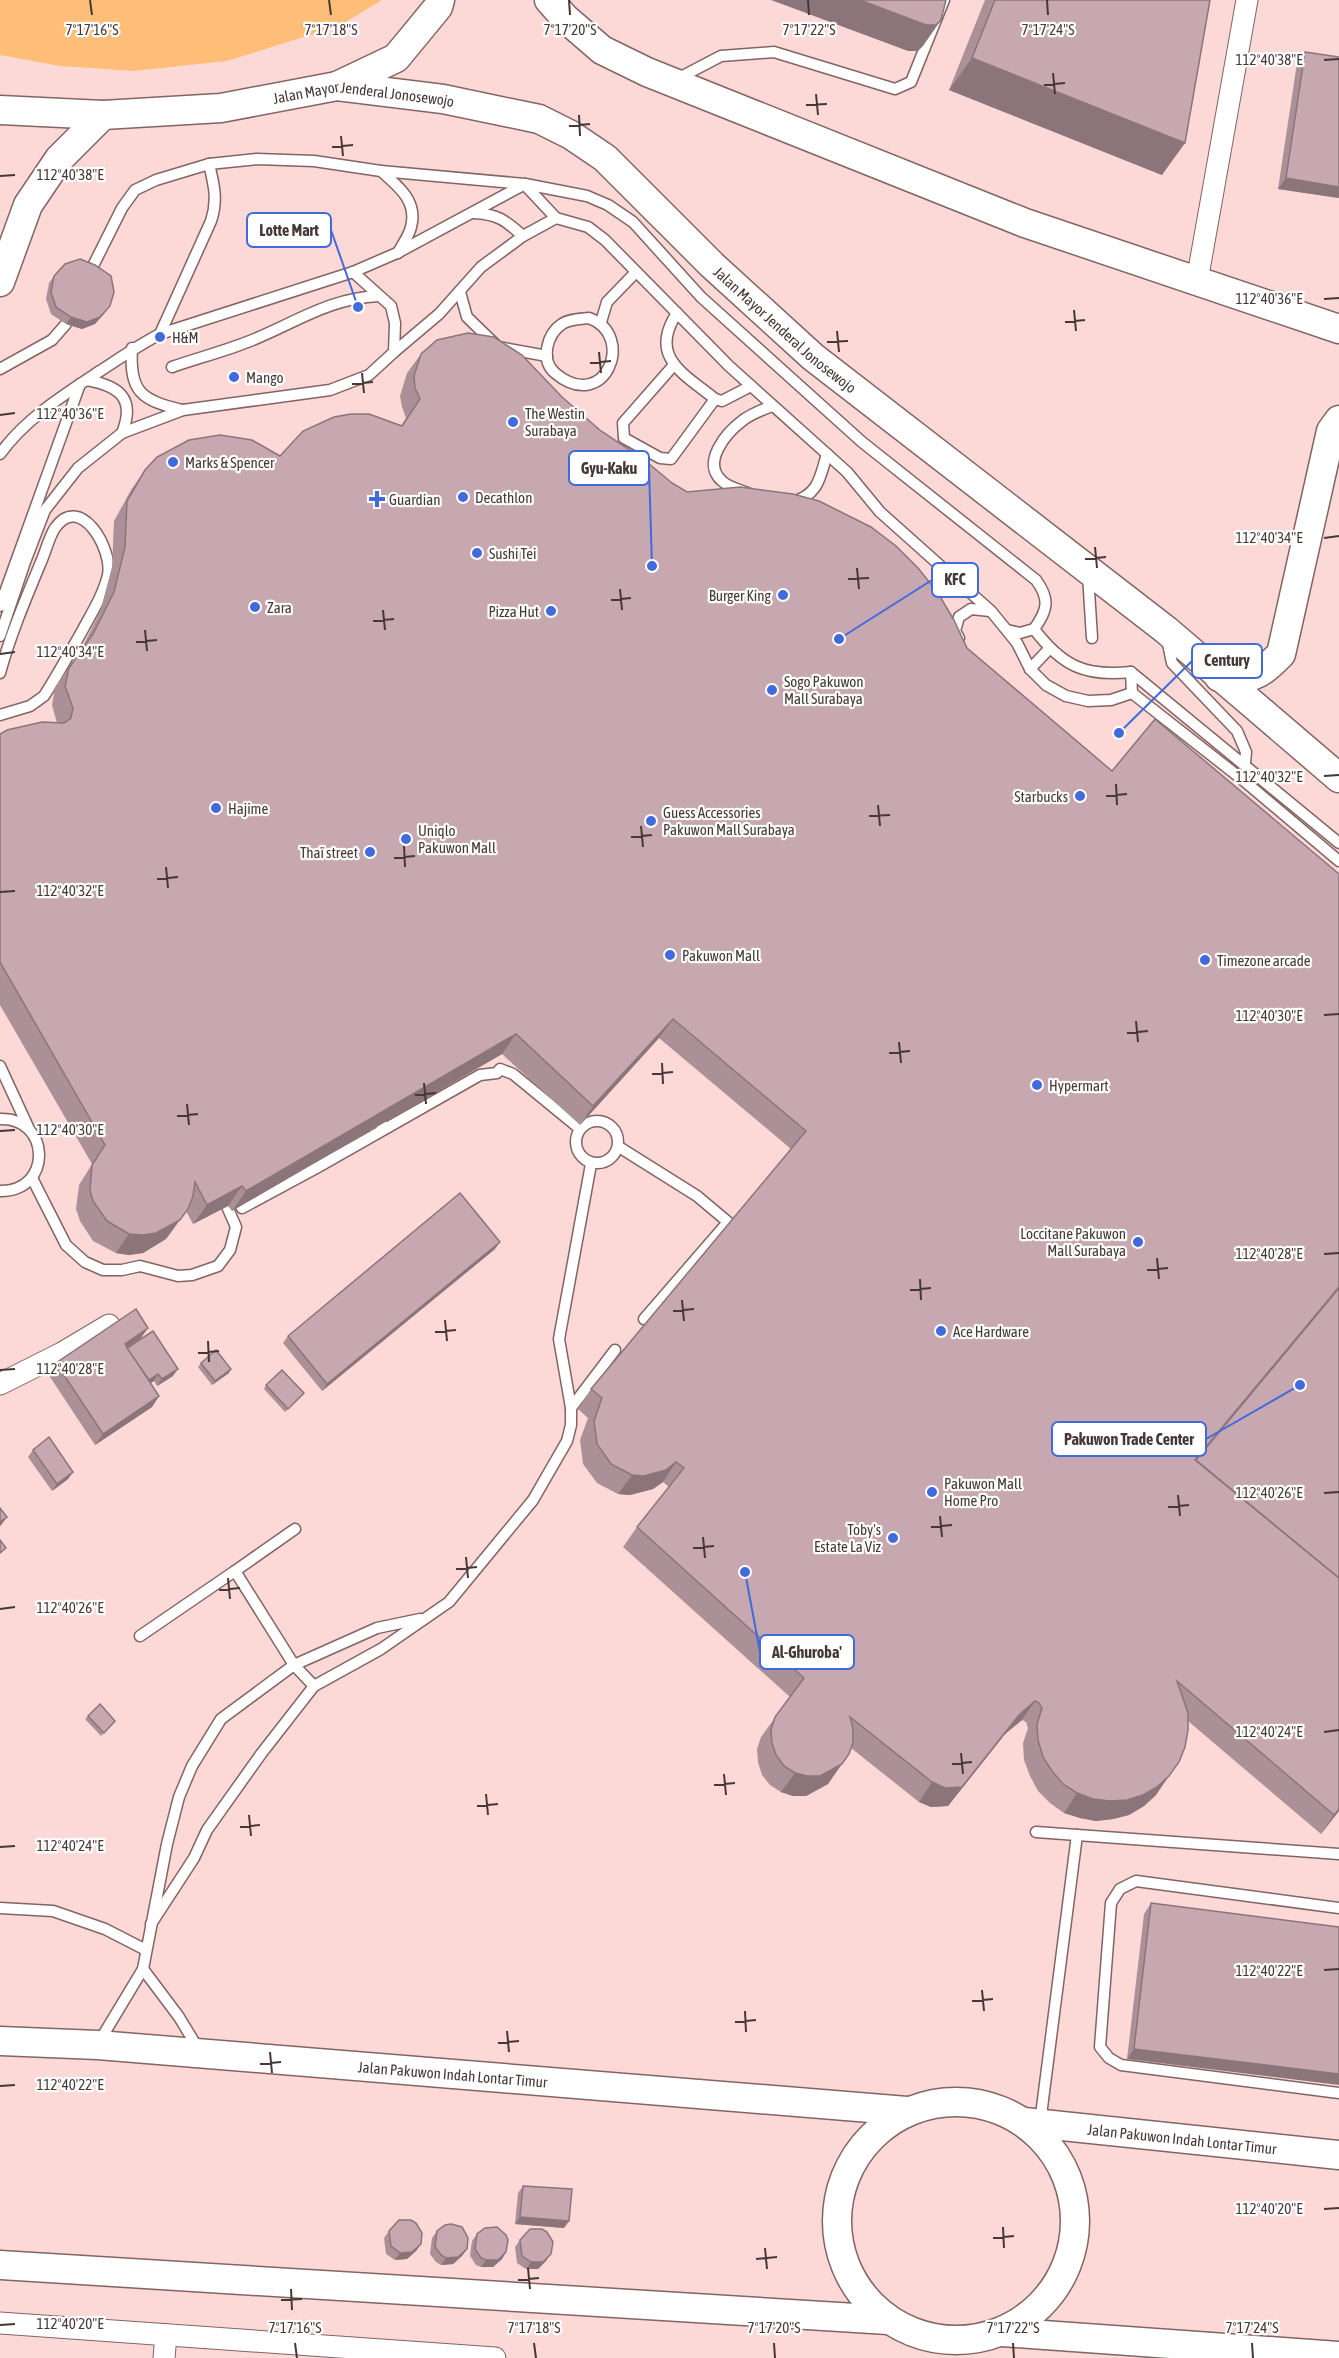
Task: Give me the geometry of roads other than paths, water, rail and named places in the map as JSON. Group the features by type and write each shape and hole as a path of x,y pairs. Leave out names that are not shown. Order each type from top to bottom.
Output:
{"street":[{"path":"337,86 396,58 438,7 440,0"},
{"path":"1197,282 1247,0"},
{"path":"560,6 602,50 672,82 1025,223 1339,329"},
{"name":"Jalan Mayor Jenderal Jonosewojo","path":"0,110 103,116 221,108 337,86 443,99 538,119 571,135 605,158 712,265 813,357 1166,630 1218,677 1339,778"},
{"path":"0,282 8,235 59,159 103,116"},
{"path":"1218,677 1246,679 1264,671 1281,654 1331,431 1339,420"},
{"path":"0,1384 62,1353 109,1325"},
{"name":"Jalan Pakuwon Indah Lontar Timur","path":"0,2041 98,2045 908,2111"},
{"path":"967,2102 997,2108 1032,2123 1051,2148 1069,2181 1075,2219 1070,2256 1054,2290 1028,2317 1002,2332 974,2340 944,2341 915,2334 888,2320 862,2295 845,2264 837,2228 840,2192 854,2158 877,2131 908,2111 937,2103 967,2102"},
{"name":"Jalan Pakuwon Indah Lontar Timur","path":"1032,2123 1339,2155"},
{"path":"0,2265 888,2320"},
{"path":"0,2323 426,2356 495,2358"},
{"path":"1002,2332 1339,2356"},
{"path":"164,2358 166,2335"}],"lane":[{"path":"672,82 721,56 774,52 895,89 911,82 944,0"},
{"path":"90,272 122,208 135,190 156,180 208,164 257,159 314,161 381,171 525,184 587,196 608,205 633,222 701,297 853,434 1036,580 1044,591 1046,608 1034,629 1020,633 1007,630"},
{"path":"160,334 216,205 216,190 208,164"},
{"path":"381,171 406,193 411,208 412,227 398,253"},
{"path":"0,454 20,430 53,402 132,348 160,334 353,272 398,253 525,184"},
{"path":"525,184 556,218 588,227 605,240 751,386 847,472 880,512 991,611 1007,630 1030,669 1046,685 1066,696 1088,701 1111,700 1132,693"},
{"path":"472,213 489,213 502,218 524,236"},
{"path":"0,636 45,510 55,494 78,468 122,433 183,410 330,390 369,375 439,314 481,267 524,236 556,218"},
{"path":"353,272 390,306 395,323 394,352"},
{"path":"601,322 607,302 636,272"},
{"path":"460,292 467,317 498,346 547,356"},
{"path":"172,367 250,341 321,308 345,300 379,296"},
{"path":"676,313 669,325 666,350 673,366 715,399 722,401 751,386"},
{"path":"589,318 601,322 609,333 612,360 607,373 598,382 586,386 562,378 552,370 547,356 547,344 553,332 562,323 589,318"},
{"path":"0,369 52,340 66,324"},
{"path":"132,348 134,379 139,393 160,404 183,410"},
{"path":"673,366 623,423 624,438 660,458 671,459 715,399"},
{"path":"83,382 116,389 126,402 128,412 122,433"},
{"path":"0,606 83,382"},
{"path":"762,498 721,481 715,469 714,460 718,447 742,421 772,406"},
{"path":"778,502 794,502 806,498 818,484 827,454"},
{"path":"0,673 33,580 56,528 65,519 75,517 93,526 104,544 108,559 108,574 99,599 44,696 30,706 0,715"},
{"path":"1088,570 1092,638"},
{"path":"963,646 955,631 959,616 971,609 991,611"},
{"path":"1034,629 1049,649 1066,663 1087,672 1109,674 1131,672 1339,843"},
{"path":"1166,630 1172,663 1237,731 1246,752 1245,764"},
{"path":"1030,669 1049,649"},
{"path":"1131,672 1132,693 1243,780 1339,861"},
{"path":"0,1066 28,1129"},
{"path":"242,1208 480,1075 497,1073 512,1077 579,1130"},
{"path":"0,1119 19,1122 28,1129 35,1137 40,1158 32,1178 22,1186 10,1191 0,1191"},
{"path":"598,1120 610,1125 617,1134 619,1147 613,1157 603,1164 591,1164 580,1156 577,1150 575,1144 579,1130 586,1123 598,1120"},
{"path":"619,1147 697,1196 729,1222 644,1319"},
{"path":"151,1924 194,1858 207,1830 261,1754 314,1686 381,1649 449,1602 533,1500 567,1441 571,1425 571,1408 559,1339 591,1164"},
{"path":"32,1178 66,1245 85,1262 103,1269 122,1270 140,1266 177,1276 192,1275 218,1266 233,1242 236,1227 219,1189 212,1183"},
{"path":"571,1408 615,1350"},
{"path":"140,1636 295,1529"},
{"path":"235,1571 294,1665 314,1686"},
{"path":"98,2045 143,1969 176,1807 192,1766 221,1719 294,1665 377,1628 423,1618"},
{"path":"1036,1832 1339,1854"},
{"path":"1032,2123 1077,1835"},
{"path":"1339,1908 1136,1881 1120,1889 1111,1903 1100,2047 1108,2058 1121,2065 1339,2093"},
{"path":"0,1908 61,1913 105,1929 147,1950"},
{"path":"143,1969 179,2017 203,2055"}],"place":[{"name":"Lotte Mart","path":"358,307"},
{"name":"H&M","path":"160,337"},
{"name":"Mango","path":"234,377"},
{"name":"The Westin Surabaya","path":"513,422"},
{"name":"Marks & Spencer","path":"173,462"},
{"name":"Decathlon","path":"463,497"},
{"name":"Guardian","path":"377,499"},
{"name":"Sushi Tei","path":"477,553"},
{"name":"Gyu-Kaku","path":"652,566"},
{"name":"Burger King","path":"783,595"},
{"name":"Zara","path":"255,607"},
{"name":"Pizza Hut","path":"551,611"},
{"name":"KFC","path":"839,639"},
{"name":"Sogo Pakuwon Mall Surabaya","path":"772,690"},
{"name":"Century","path":"1119,733"},
{"name":"Starbucks","path":"1080,796"},
{"name":"Hajime","path":"216,808"},
{"name":"Guess Accessories Pakuwon Mall Surabaya","path":"651,821"},
{"name":"Uniqlo Pakuwon Mall","path":"406,839"},
{"name":"Thaï street","path":"370,852"},
{"name":"Pakuwon Mall","path":"670,955"},
{"name":"Timezone arcade","path":"1205,960"},
{"name":"Hypermart","path":"1037,1085"},
{"name":"Loccitane Pakuwon Mall Surabaya","path":"1138,1242"},
{"name":"Ace Hardware","path":"941,1331"},
{"name":"Pakuwon Trade Center","path":"1300,1385"},
{"name":"Pakuwon Mall Home Pro","path":"932,1492"},
{"name":"Toby's Estate La Viz","path":"893,1538"},
{"name":"Al-Ghuroba'","path":"745,1572"}]}
